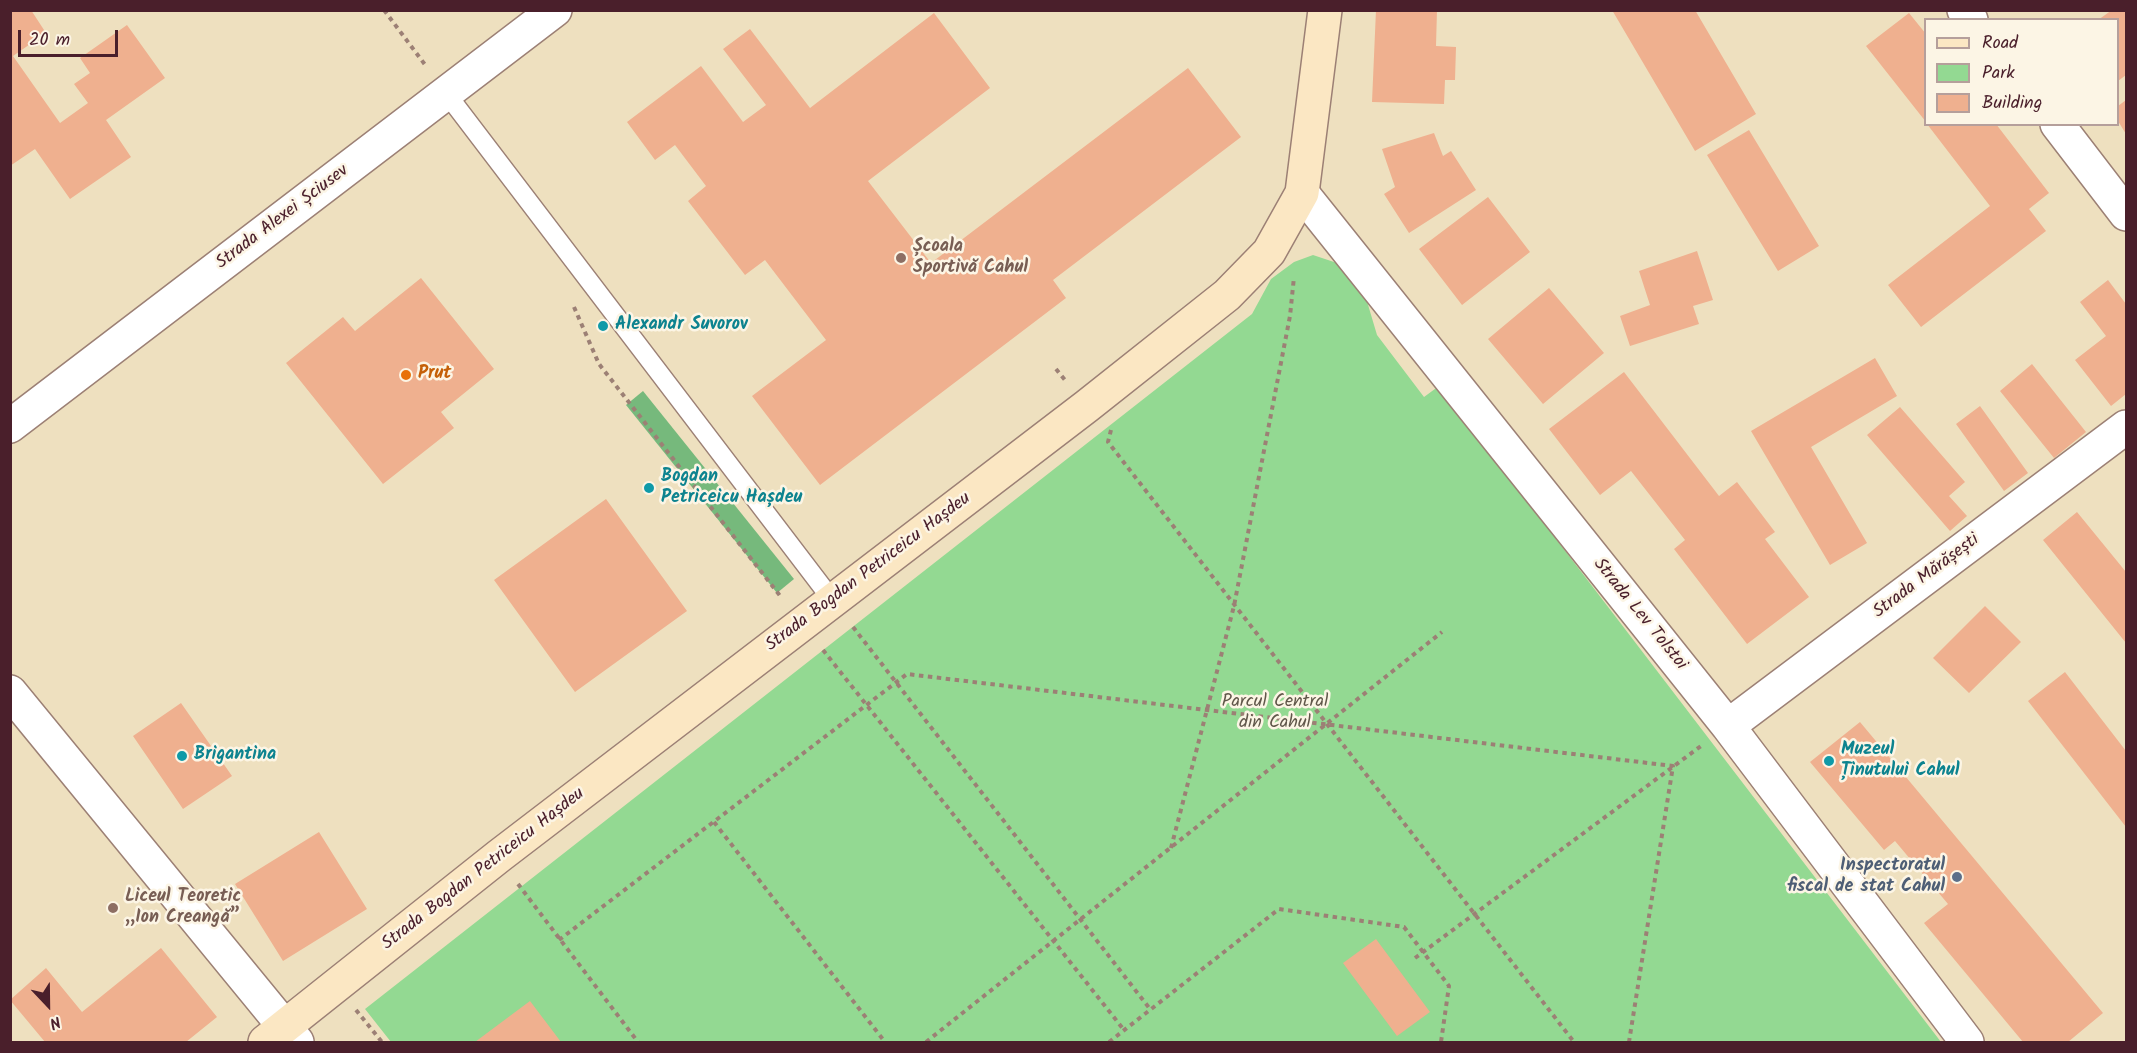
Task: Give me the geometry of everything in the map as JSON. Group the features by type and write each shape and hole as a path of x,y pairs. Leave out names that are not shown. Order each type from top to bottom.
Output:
{"main road":[{"name":"Strada Bogdan Petriceicu Hașdeu","path":"282,1038 499,856 1087,406 1227,295 1269,252 1302,193 1325,10"}],"street":[{"name":"Strada Alexei Șciusev","path":"10,426 555,10"},
{"path":"2058,126 2127,214"},
{"name":"Strada Lev Tolstoi","path":"1302,193 1728,726 1966,1042"},
{"name":"Strada Mărășești","path":"1728,726 2127,427"},
{"path":"10,692 282,1038"}],"lane":[{"path":"446,93 832,601"}],"path":[{"path":"384,10 446,93"},
{"path":"1171,848 1234,606 1290,316 1294,272"},
{"path":"569,297 599,364 802,624 1125,1030"},
{"path":"1056,369 1111,430 1108,442 1574,1042"},
{"path":"832,601 1150,1009"},
{"path":"926,1042 1442,632"},
{"path":"559,940 907,674 1673,766"},
{"path":"1415,958 1728,726"},
{"path":"1629,1042 1673,766"},
{"path":"714,822 885,1042"},
{"path":"499,856 559,940 638,1042"},
{"path":"1109,1042 1279,909 1404,927 1449,986 1441,1042"},
{"path":"353,1006 382,1042"}],"green space":[{"name":"Parcul Central din Cahul","path":"1313,255 1337,263 1366,298 1377,335 1424,397 1439,386 1941,1042 391,1042 365,1009 1252,314 1271,279 1294,262"},
{"path":"643,391 794,579 777,593 626,405"}],"building":[{"path":"10,10 31,10 46,33 13,56 60,123 88,103 74,84 90,73 80,58 127,25 165,78 106,120 131,157 70,199 35,149 10,166"},
{"path":"1376,10 1437,10 1436,46 1456,47 1455,80 1445,80 1444,104 1372,102"},
{"path":"1612,10 1695,10 1756,114 1695,151"},
{"path":"2112,10 2126,10 2126,75 2119,80 2119,18 2101,18"},
{"path":"934,13 990,88 868,181 931,263 1188,68 1241,137 1053,280 1066,298 820,485 752,396 826,340 765,260 745,275 688,201 706,186 675,145 655,160 627,122 701,66 743,122 766,105 723,49 750,29 810,108"},
{"path":"1909,13 1924,32 1924,119 1866,46"},
{"path":"2126,100 2126,134 2119,123 2119,105"},
{"path":"1929,126 1998,126 2049,193 2029,209 2046,231 1921,327 1888,285 1990,206"},
{"path":"1749,130 1819,246 1778,271 1707,155"},
{"path":"1434,133 1443,156 1451,151 1476,190 1409,233 1384,194 1395,187 1382,149"},
{"path":"1488,197 1530,252 1462,305 1419,249"},
{"path":"1697,251 1713,300 1693,306 1699,324 1630,346 1620,316 1650,305 1639,271"},
{"path":"421,278 494,369 441,412 454,428 383,484 286,363 343,317 355,331"},
{"path":"2108,280 2126,304 2126,394 2111,406 2075,360 2106,336 2080,302"},
{"path":"1549,288 1604,353 1543,404 1488,339"},
{"path":"1875,358 1897,396 1811,447 1867,543 1830,565 1751,431"},
{"path":"2032,364 2086,432 2054,458 2000,391"},
{"path":"1624,372 1719,496 1737,482 1775,532 1765,539 1809,597 1747,644 1674,549 1685,540 1631,471 1600,495 1549,429"},
{"path":"1980,406 2028,473 2004,491 1956,424"},
{"path":"1900,407 1965,482 1949,496 1967,516 1950,531 1867,435"},
{"path":"606,499 687,611 575,692 494,580"},
{"path":"2077,512 2126,572 2126,643 2043,540"},
{"path":"1985,606 2021,642 1969,693 1933,658"},
{"path":"2065,672 2126,751 2126,827 2028,701"},
{"name":"Brigantina","path":"181,703 232,776 183,809 133,736"},
{"name":"Inspectoratul fiscal de stat Cahul","path":"1860,722 2103,1013 2068,1042 2023,1042 1924,923 1948,904 1895,841 1884,850 1810,762"},
{"path":"319,832 367,909 283,961 235,884"},
{"path":"1376,939 1430,1012 1397,1036 1343,963"},
{"path":"161,948 217,1017 186,1042 45,1042 10,1000 46,968 82,1012"},
{"path":"530,1001 561,1042 475,1042"}],"place":[{"name":"Școala Sportivă Cahul","path":"901,258"},
{"name":"Alexandr Suvorov","path":"603,326"},
{"name":"Prut","path":"406,375"},
{"name":"Bogdan Petriceicu Hașdeu","path":"649,488"},
{"name":"Brigantina","path":"182,756"},
{"name":"Muzeul Ținutului Cahul","path":"1829,761"},
{"name":"Inspectoratul fiscal de stat Cahul","path":"1957,877"},
{"name":"Liceul Teoretic „Ion Creangă”","path":"113,908"}]}
